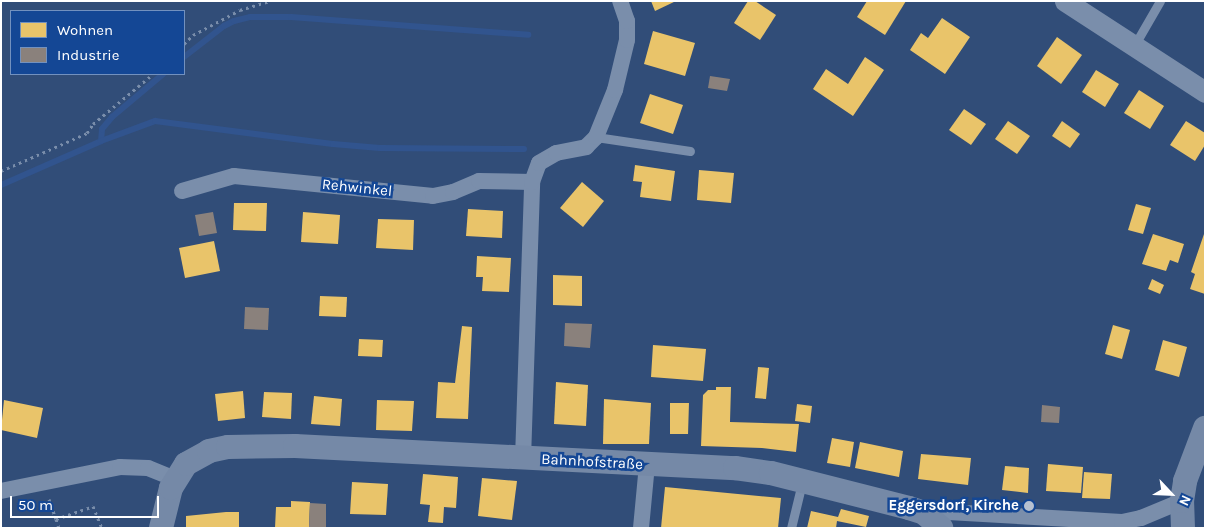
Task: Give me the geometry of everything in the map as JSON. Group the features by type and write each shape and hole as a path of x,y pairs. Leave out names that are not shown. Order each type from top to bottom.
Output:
{"main road":[{"path":"1183,528 1182,501 1185,481 1205,428"},
{"name":"Bahnhofstraße","path":"175,479 186,464 209,451 228,448 295,446 524,459 735,468 802,480 893,503 924,513 938,525"},
{"path":"160,528 175,479"}],"street":[{"path":"524,459 532,182 539,163 556,152 586,147 596,137 615,90 627,40 626,21 620,1"},
{"path":"1065,1 1205,92"},
{"name":"Rehwinkel","path":"182,191 234,176 433,196 453,192 479,181 532,182"},
{"path":"641,528 647,465"},
{"path":"1,491 120,466 148,468 175,479"},
{"name":"Bahnhofstraße","path":"938,525 948,512 1122,522 1141,518 1182,501"}],"lane":[{"path":"1134,46 1160,1"},
{"path":"596,137 690,152"},
{"path":"791,528 802,480"}],"path":[{"path":"185,43 193,35 240,10 269,1"},
{"path":"1,171 87,133 93,124 152,75"},
{"path":"44,482 59,528"},
{"path":"56,519 93,506 102,528"}],"building: Wohnen":[{"path":"651,1 676,1 655,11"},
{"path":"748,1 755,1 776,15 760,40 734,23"},
{"path":"867,1 906,1 885,35 857,17"},
{"path":"942,18 970,37 945,74 910,50 921,33 928,38"},
{"path":"653,31 695,43 685,76 644,64"},
{"path":"1057,37 1082,55 1061,84 1037,66"},
{"path":"865,57 884,70 853,116 813,89 826,69 848,84"},
{"path":"1096,70 1119,84 1105,107 1082,92"},
{"path":"1139,90 1164,106 1150,129 1124,113"},
{"path":"650,94 683,105 673,134 640,123"},
{"path":"964,109 986,124 971,145 949,130"},
{"path":"1008,121 1030,136 1017,154 995,139"},
{"path":"1062,121 1080,134 1070,148 1052,136"},
{"path":"1186,121 1205,133 1205,145 1195,161 1170,145"},
{"path":"635,165 675,171 671,201 640,197 642,182 633,181"},
{"path":"699,170 734,173 731,203 697,200"},
{"path":"582,182 604,201 583,227 560,208"},
{"path":"234,203 267,203 266,231 233,230"},
{"path":"1136,204 1151,208 1143,234 1128,230"},
{"path":"468,209 503,211 502,238 466,236"},
{"path":"303,212 340,215 338,244 301,242"},
{"path":"378,219 414,220 413,250 376,248"},
{"path":"1153,234 1184,244 1178,263 1170,260 1166,271 1142,264"},
{"path":"1204,234 1205,294 1190,289 1195,274 1191,272"},
{"path":"214,241 220,271 185,278 179,248"},
{"path":"477,256 511,258 509,292 482,291 483,277 476,277"},
{"path":"553,275 582,276 582,306 553,305"},
{"path":"1152,279 1164,285 1160,294 1148,289"},
{"path":"320,296 347,297 346,317 319,316"},
{"path":"1113,325 1130,330 1122,359 1105,354"},
{"path":"462,326 472,327 468,419 436,418 438,382 455,383"},
{"path":"359,339 383,340 382,357 358,356"},
{"path":"1163,340 1187,347 1179,377 1155,370"},
{"path":"653,345 706,349 703,381 651,377"},
{"path":"758,367 769,368 766,399 755,398"},
{"path":"556,382 588,385 586,426 554,424"},
{"path":"716,387 731,387 730,422 799,424 796,452 762,448 701,446 703,395 708,390 716,390"},
{"path":"243,391 245,418 218,421 215,394"},
{"path":"264,392 292,393 291,419 262,417"},
{"path":"314,396 342,399 340,426 311,424"},
{"path":"604,399 651,403 649,444 603,444"},
{"path":"4,400 43,408 37,438 1,430"},
{"path":"377,400 414,401 412,431 376,430"},
{"path":"670,403 689,403 688,434 670,434"},
{"path":"797,404 812,406 810,423 795,421"},
{"path":"832,438 854,442 850,467 827,463"},
{"path":"860,442 903,451 899,477 855,468"},
{"path":"921,454 971,458 968,485 918,479"},
{"path":"1048,464 1083,467 1081,493 1046,491"},
{"path":"1005,466 1029,468 1028,493 1002,490"},
{"path":"1084,472 1112,474 1110,499 1082,498"},
{"path":"423,474 458,477 456,508 444,507 443,523 428,522 430,505 420,504"},
{"path":"482,478 517,481 512,520 478,516"},
{"path":"352,482 388,484 386,515 350,514"},
{"path":"665,487 781,498 778,528 661,528"},
{"path":"291,501 310,502 309,528 275,528 276,507 291,507"},
{"path":"841,509 869,516 866,527 837,521 836,528 807,528 811,511 838,517"},
{"path":"239,512 239,528 186,528 186,516"}],"building: Industrie":[{"path":"710,76 730,79 727,91 708,88"},
{"path":"213,212 217,233 199,236 195,215"},
{"path":"245,307 269,308 268,330 244,329"},
{"path":"565,323 592,324 590,348 564,346"},
{"path":"1042,405 1060,407 1059,423 1041,422"},
{"path":"310,503 326,504 326,528 309,528"}],"waterway":[{"path":"185,56 224,26 250,17 291,17 528,35"},
{"path":"101,141 102,129 112,117 162,75"},
{"path":"1,185 101,141 155,121 333,144 380,148 524,149"}],"place":[{"name":"Eggersdorf, Kirche","path":"1029,506"}]}
